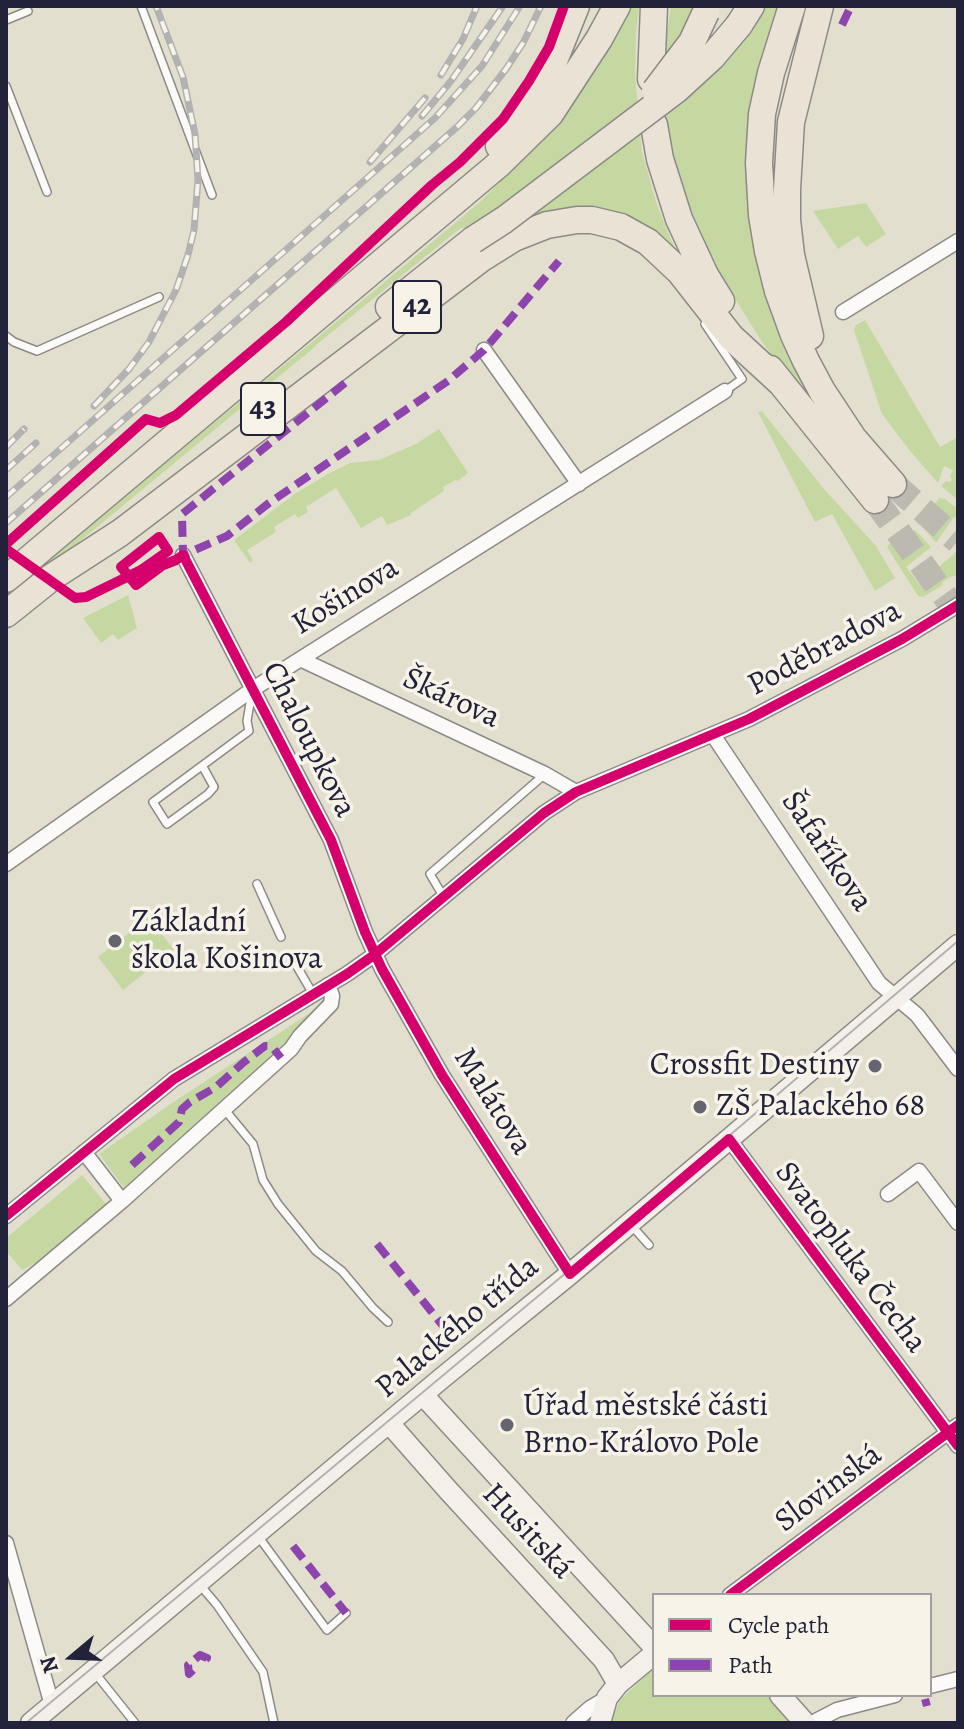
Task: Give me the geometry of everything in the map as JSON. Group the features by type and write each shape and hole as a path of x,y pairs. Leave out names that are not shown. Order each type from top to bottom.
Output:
{"highway":[{"path":"448,207 503,141 532,100 554,61 576,6"},
{"path":"448,207 499,164 550,114 617,6"},
{"path":"654,6 651,70 663,6"},
{"name":"42","path":"49,580 133,524 482,258 525,233 561,222 592,220 606,223 629,231 662,253 676,276 731,337 780,382 884,492 822,391 794,335 778,291 762,215 759,163 762,114 792,6"},
{"name":"42","path":"820,6 791,122 787,220 794,270 822,391"},
{"name":"42","path":"808,49 833,6"},
{"path":"473,240 497,214 657,90 692,42 707,9"},
{"path":"473,240 655,107 712,57 745,16"},
{"name":"42","path":"654,125 669,191 689,244 721,302 780,382"},
{"name":"43","path":"16,570 448,207"},
{"name":"43","path":"6,614 473,240"}],"street":[{"path":"843,312 958,241"},
{"path":"484,350 579,484"},
{"name":"Košinova","path":"6,864 253,689 725,391"},
{"name":"Chaloupkova","path":"183,555 331,840 374,955"},
{"name":"Poděbradova","path":"6,1216 174,1079 374,955 544,813 576,792 749,719 902,639 958,605"},
{"name":"Škárova","path":"300,659 545,774 576,792"},
{"name":"Šafaříkova","path":"713,735 878,981 917,1015 958,1069"},
{"name":"Palackého třída","path":"31,1723 570,1274 958,945"},
{"name":"Malátova","path":"374,955 442,1075 570,1274"},
{"path":"6,1299 122,1201 291,1049 327,1009 332,1000 328,985"},
{"name":"Svatopluka Čecha","path":"729,1139 953,1429 958,1446"},
{"path":"84,1152 122,1201"},
{"path":"888,1194 919,1171 958,1223"},
{"name":"Husitská","path":"423,1395 652,1645"},
{"name":"Husitská","path":"389,1423 604,1660 612,1691"},
{"name":"Slovinská","path":"733,1593 953,1429"},
{"path":"6,1543 52,1705"},
{"path":"575,1722 652,1656"},
{"path":"932,1686 958,1679"},
{"path":"600,1723 612,1691"},
{"path":"782,1697 805,1723"},
{"path":"812,1723 837,1710 887,1697"}],"lane":[{"path":"141,6 212,195"},
{"path":"6,20 28,11"},
{"path":"6,86 47,192"},
{"path":"6,336 37,351 159,297"},
{"path":"703,323 742,379 725,391"},
{"path":"136,585 183,555"},
{"path":"203,767 214,787 167,824 153,802 249,731 247,721 253,689"},
{"path":"443,897 430,874 545,774"},
{"path":"257,884 281,937"},
{"path":"292,958 313,994"},
{"path":"225,1110 253,1144 263,1180 278,1204 316,1251 342,1271 388,1322"},
{"path":"630,1223 649,1245"},
{"path":"257,1535 327,1630 346,1613"},
{"path":"199,1583 263,1672 274,1723"},
{"path":"93,1671 135,1723"}],"green space":[{"path":"628,6 639,6 635,77 642,152 657,205 675,249 624,218 481,250 462,227 45,570 40,566 480,202 517,165"},
{"path":"671,6 698,6 703,81 763,6 778,6 751,124 819,413 762,342 706,252 677,178 666,132 662,92"},
{"path":"866,203 886,234 866,247 858,236 838,249 813,211"},
{"path":"865,320 940,447 958,437 958,500 941,486 946,481 950,482 953,470 944,466 938,483 882,414 854,330"},
{"path":"762,411 824,489 876,546 895,578 875,591 832,514 815,522 758,412"},
{"path":"439,429 468,473 443,487 444,491 411,515 387,525 382,516 361,528 336,488 306,507 308,512 298,518 295,514 274,527 276,532 247,550 253,560 250,563 234,540 296,493 328,474 350,463 379,460 416,444"},
{"path":"939,498 958,509 958,519 954,517 936,543 921,525"},
{"path":"910,530 918,533 931,547 906,567 919,583 958,548 958,575 942,582 943,585 923,597 918,596 887,547"},
{"path":"128,595 137,628 118,640 113,634 101,643 83,618"},
{"path":"148,916 174,950 123,990 98,957"},
{"path":"325,1003 313,1018 124,1188 99,1154"},
{"path":"82,1175 106,1204 48,1256 22,1270 6,1251 6,1238"},
{"path":"652,1670 652,1697 774,1697 798,1723 610,1723 620,1700"}],"tunnel":[{"path":"893,484 958,541"},
{"path":"875,500 958,614"}],"tram line":[{"path":"26,1723 663,1192 958,941"}],"railway":[{"path":"94,406 129,369 149,342 176,290 194,230 198,180 195,134 183,77 156,6"},
{"path":"441,75 463,39 477,6"},
{"path":"422,116 451,81 503,6"},
{"path":"6,497 435,118 482,66 520,6"},
{"path":"6,523 457,127 506,69 541,6"},
{"path":"370,162 425,98"},
{"path":"6,447 24,429"},
{"path":"6,470 36,443"}],"marked path":[{"path":"842,25 851,6"},
{"path":"345,383 182,514 183,555 227,536 269,503 448,381 484,350 559,261"},
{"path":"132,1165 179,1122 182,1109 216,1087 265,1046 273,1048 281,1058"},
{"path":"377,1244 451,1336"},
{"path":"293,1546 346,1613"},
{"path":"193,1670 189,1674 188,1665 200,1655 207,1658 204,1661"},
{"path":"925,1699 927,1706"}],"cycle path":[{"path":"6,544 146,419 160,423 176,415 286,322 460,162 503,119 529,81 549,47 564,6"},
{"path":"6,549 75,598 86,597 129,576 141,570 168,551 159,537 121,567 127,574 132,580 136,585 183,555 331,840 382,969 442,1075 570,1274 729,1139 958,1446"},
{"path":"6,1216 174,1079 374,955 544,813 576,792 749,719 902,639 958,605"},
{"path":"733,1593 958,1425"}],"place":[{"name":"Základní škola Košinova","path":"115,941"},
{"name":"Crossfit Destiny","path":"875,1066"},
{"name":"ZŠ Palackého 68","path":"700,1107"},
{"name":"Úřad městské části Brno-Královo Pole","path":"507,1425"}]}
